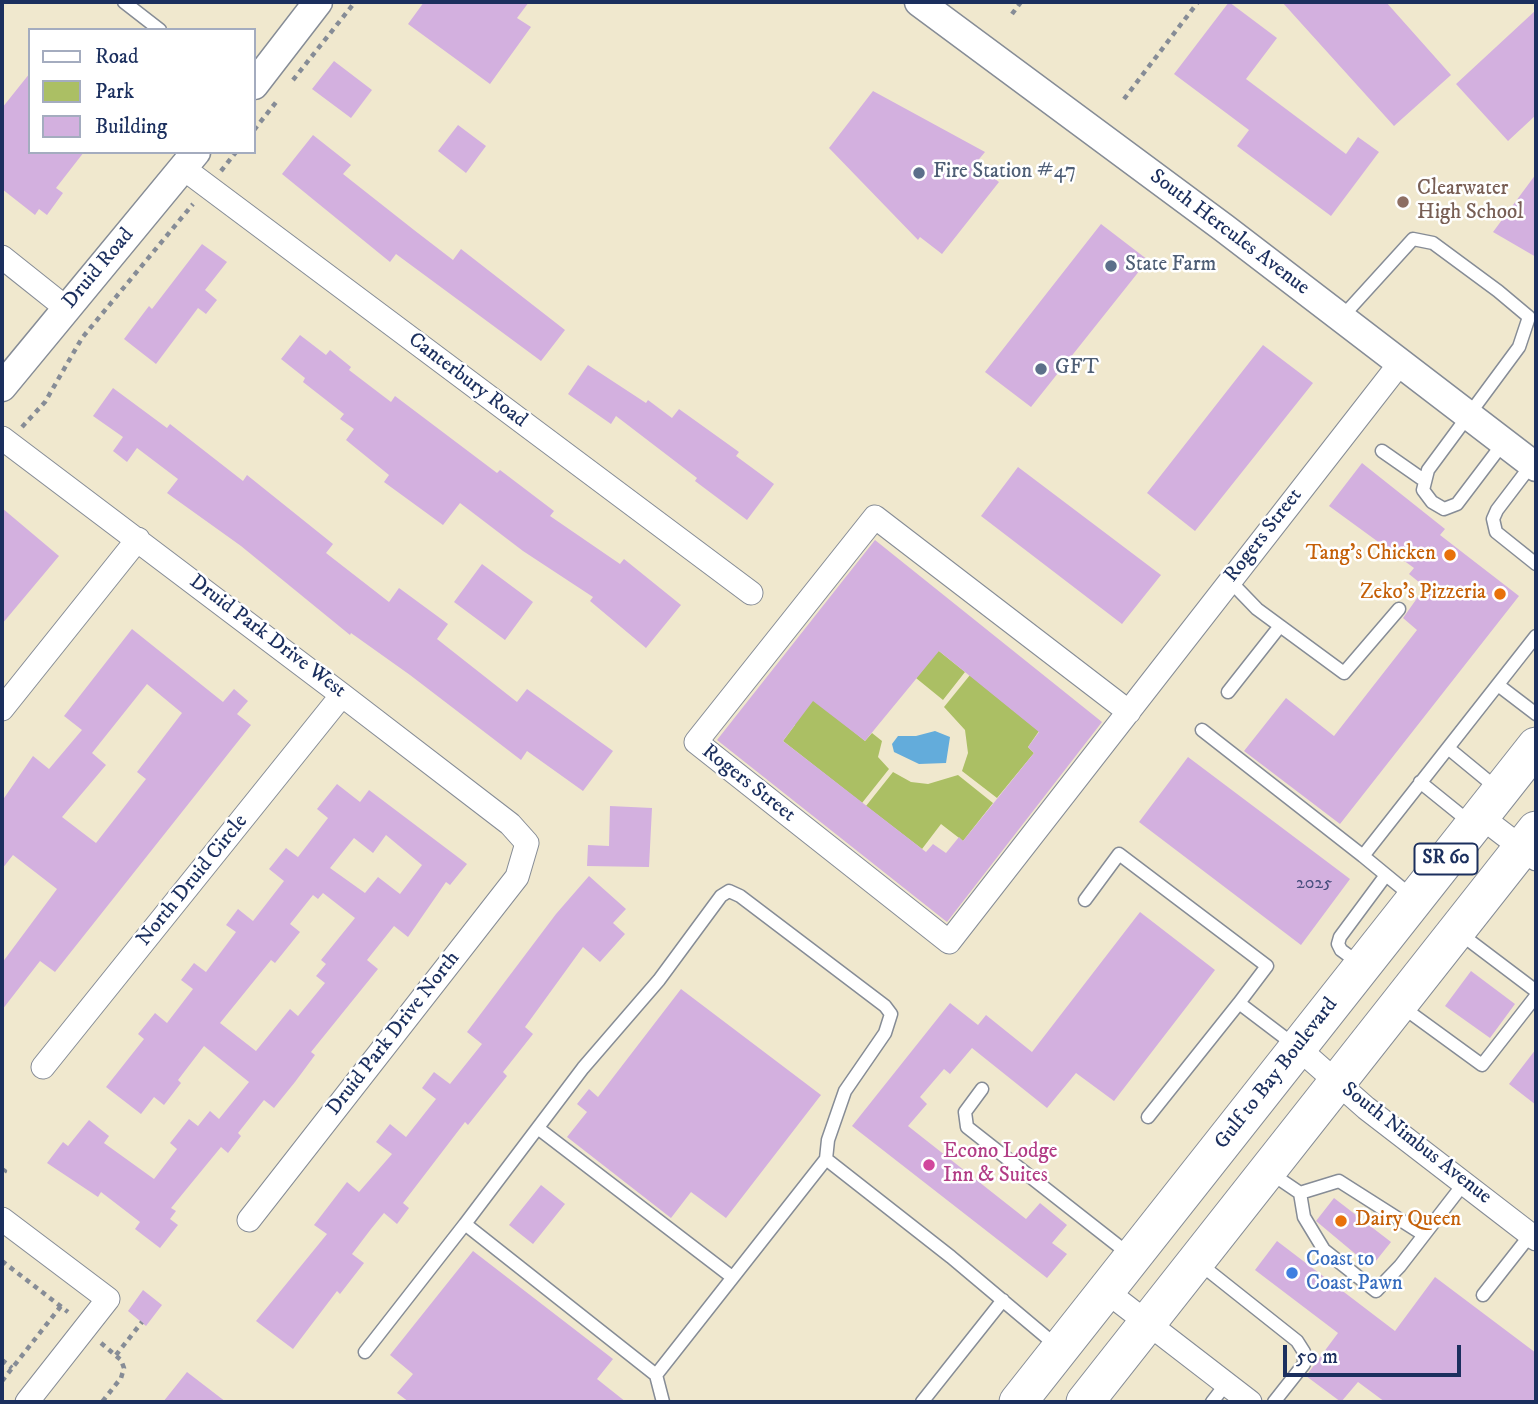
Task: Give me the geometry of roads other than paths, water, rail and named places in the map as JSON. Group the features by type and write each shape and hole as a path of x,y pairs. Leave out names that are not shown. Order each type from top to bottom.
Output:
{"main road":[{"name":"Gulf to Bay Boulevard","path":"1018,1402 1536,746"},
{"name":"SR 60","path":"1085,1402 1457,931 1531,846"}],"street":[{"path":"256,82 318,2"},
{"name":"South Hercules Avenue","path":"919,2 1342,317 1534,465"},
{"name":"Druid Road","path":"2,387 190,160"},
{"name":"Canterbury Road","path":"190,160 751,593"},
{"path":"2,257 66,308"},
{"name":"Rogers Street","path":"1129,712 875,517 696,742 949,942 1129,712 1229,580 1401,362"},
{"name":"Druid Park Drive West","path":"11,433 138,539 510,824 527,843"},
{"path":"2,709 138,539"},
{"name":"North Druid Circle","path":"43,1067 342,695"},
{"path":"1484,811 1531,846"},
{"name":"Druid Park Drive North","path":"249,1220 517,877 527,843"},
{"name":"South Nimbus Avenue","path":"1297,1047 1366,1108 1534,1237"},
{"path":"2,1219 108,1299 27,1402"},
{"path":"1106,1291 1250,1402"}],"lane":[{"path":"124,2 157,28"},
{"path":"1342,317 1413,239 1433,243 1498,290 1529,317 1519,347 1428,470 1423,490 1432,502 1444,509 1457,504 1504,442"},
{"path":"1382,451 1425,481"},
{"path":"1534,465 1497,509 1493,519 1496,532 1536,564"},
{"path":"1229,580 1257,609 1344,673 1399,609"},
{"path":"1228,692 1280,626"},
{"path":"1363,856 1536,636"},
{"path":"1498,685 1536,714"},
{"path":"1202,730 1415,899"},
{"path":"1448,748 1484,811"},
{"path":"1420,782 1484,811"},
{"path":"1085,900 1119,854 1267,966 1148,1117"},
{"path":"1362,966 1341,950 1338,944 1340,937 1387,875"},
{"path":"365,1352 539,1129 583,1068 659,980 721,897 729,891 740,895 886,1006 891,1014 891,1023 845,1091 828,1140 826,1158 656,1374"},
{"path":"1400,1004 1482,1065 1536,993 1457,931"},
{"path":"1239,1003 1297,1047"},
{"path":"982,1090 965,1112 967,1127 1133,1257"},
{"path":"539,1129 732,1277"},
{"path":"826,1158 1060,1349"},
{"path":"1268,1171 1300,1193 1304,1217 1324,1250 1376,1291 1400,1266 1465,1182"},
{"path":"1300,1193 1339,1181 1424,1235"},
{"path":"465,1224 656,1374 663,1402"},
{"path":"1483,1295 1534,1237"},
{"path":"1197,1261 1297,1341 1304,1352 1304,1364 1274,1402"},
{"path":"922,1402 1003,1300"},
{"path":"1212,1402 1226,1384"}],"water":[{"path":"935,731 950,737 946,763 919,764 894,752 892,744 898,736 916,736"}],"place":[{"name":"Fire Station #47","path":"919,173"},
{"name":"Clearwater High School","path":"1403,202"},
{"name":"State Farm","path":"1111,266"},
{"name":"GFT","path":"1041,369"},
{"name":"Tang's Chicken","path":"1450,555"},
{"name":"Zeko's Pizzeria","path":"1500,594"},
{"name":"Econo Lodge Inn & Suites","path":"929,1165"},
{"name":"Dairy Queen","path":"1341,1221"},
{"name":"Coast to Coast Pawn","path":"1292,1273"}]}
